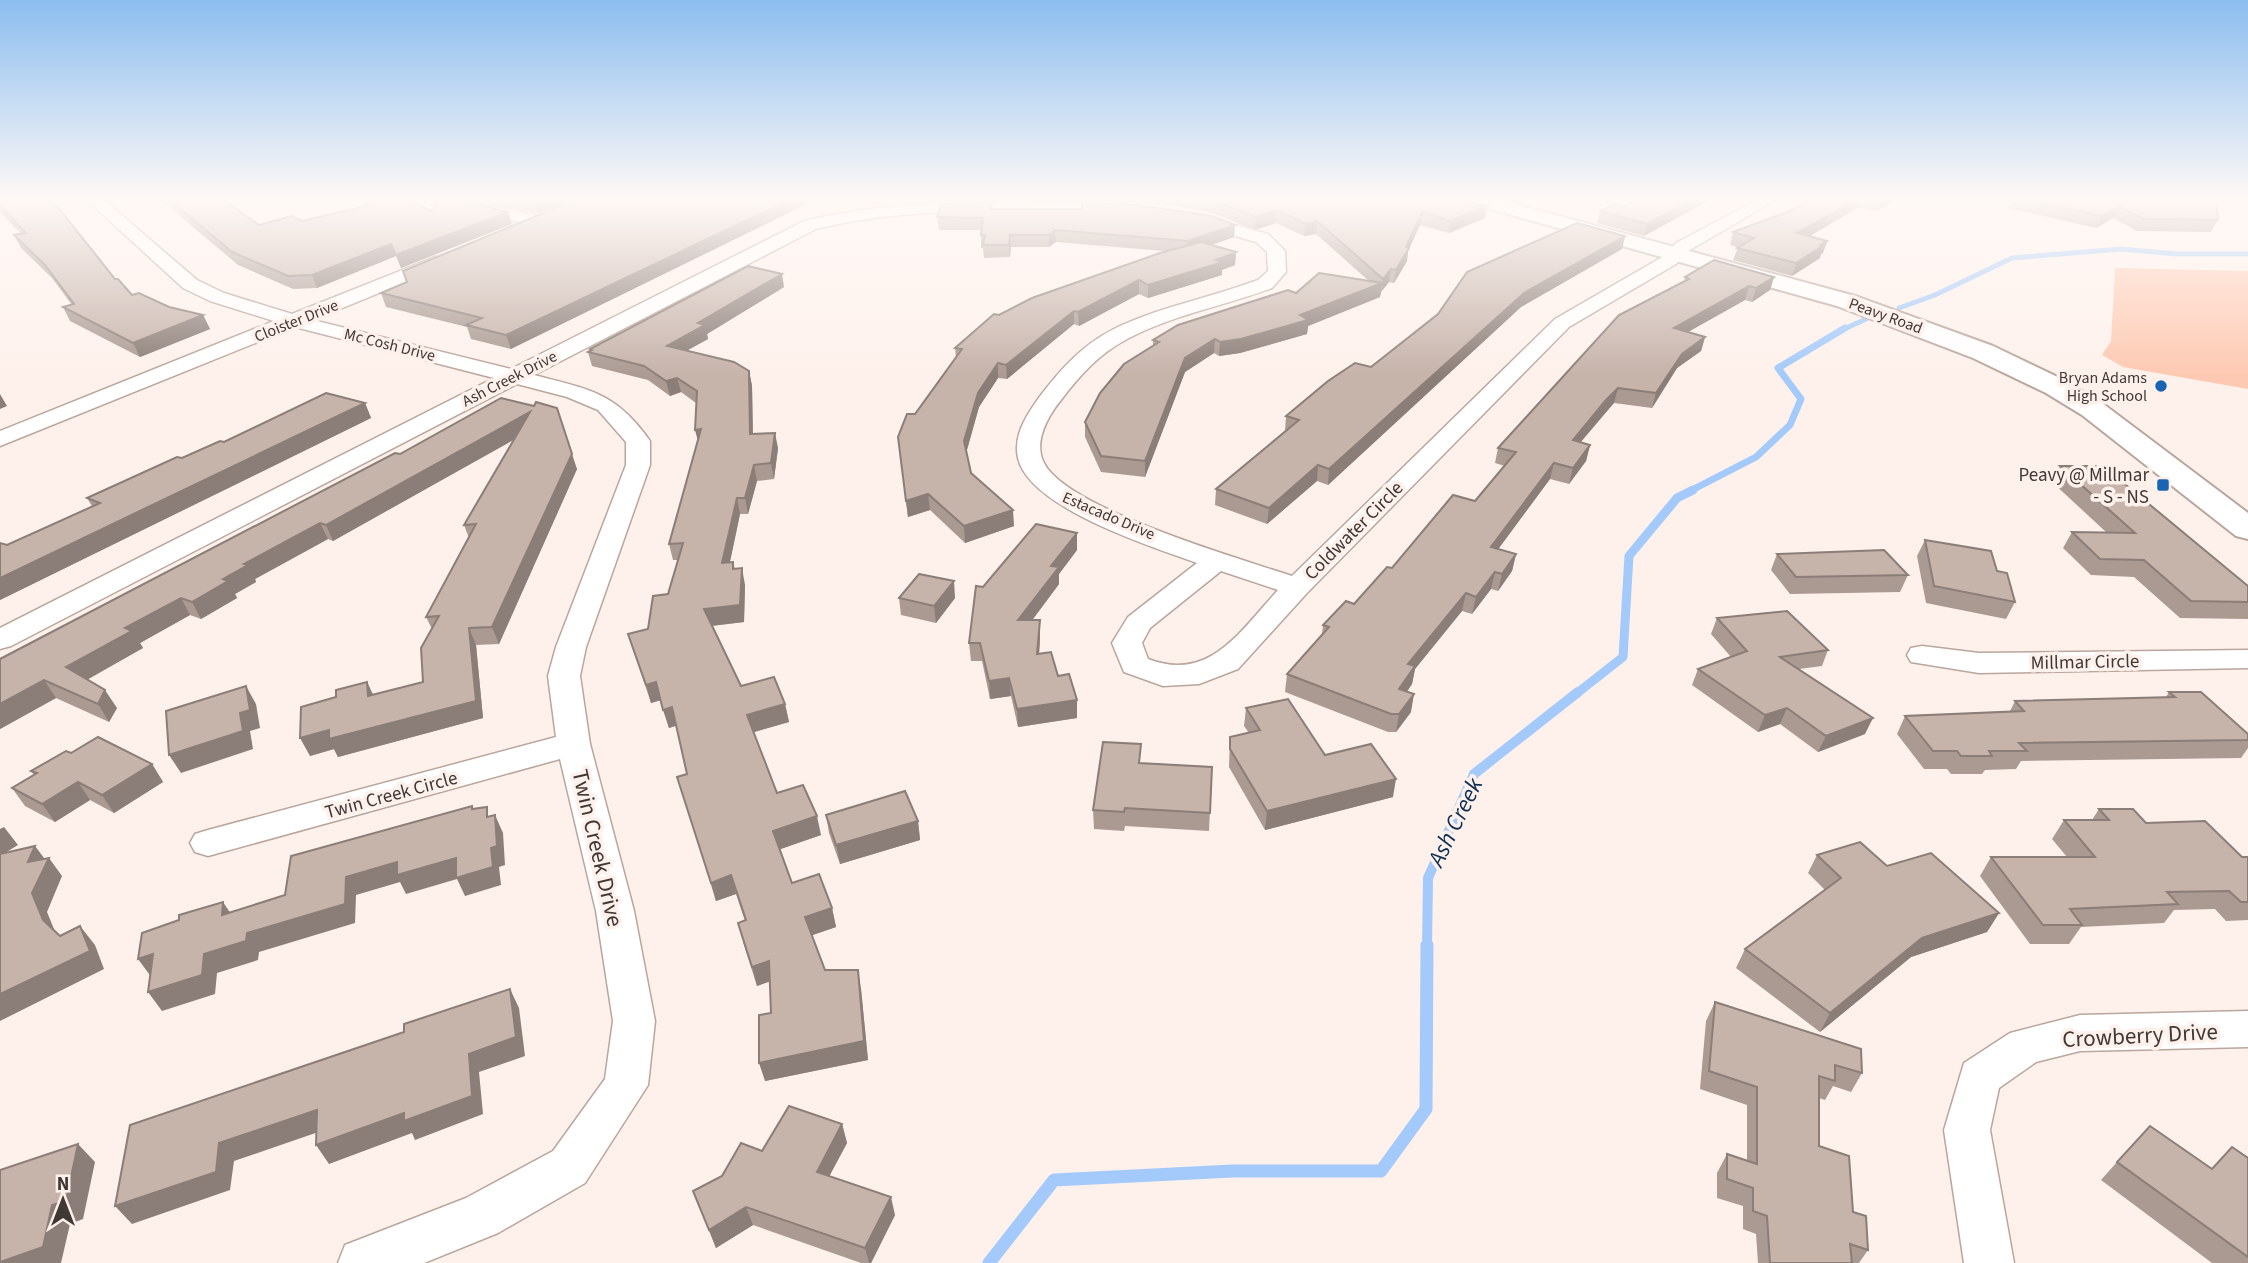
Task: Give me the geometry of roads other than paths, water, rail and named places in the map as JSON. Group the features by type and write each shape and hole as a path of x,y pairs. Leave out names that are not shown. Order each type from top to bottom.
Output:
{"street":[{"name":"Mc Cosh Drive","path":"161,259 190,285 216,297 294,321 513,376"},
{"name":"Cloister Drive","path":"0,439 446,259"},
{"name":"Ash Creek Drive","path":"0,640 747,259"},
{"name":"Estacado Drive","path":"1276,259 1277,272 1265,284 1142,324 1100,346 1077,365 1038,414 1028,435 1033,468 1055,492 1108,517 1218,560 1297,587"},
{"name":"Coldwater Circle","path":"1218,560 1138,623 1127,643 1135,665 1163,676 1199,674 1227,662 1297,587 1562,323 1671,259"},
{"name":"Peavy Road","path":"1697,259 1846,301 2017,367 2092,409 2245,524"},
{"name":"Twin Creek Drive","path":"363,1263 481,1216 569,1167 626,1085 634,1021 615,911 573,744 564,676 571,647 638,465 638,441 606,405 575,392 513,376"},
{"name":"Millmar Circle","path":"1922,655 1979,663 2248,659"},
{"name":"Twin Creek Circle","path":"208,844 573,744"},
{"name":"Crowberry Drive","path":"1989,1263 1967,1130 1979,1077 2025,1046 2080,1033 2248,1029"}],"waterway":[{"name":"Ash Creek","path":"1899,308 1935,295 2010,259"},
{"name":"Ash Creek","path":"1842,330 1866,319"},
{"name":"Ash Creek","path":"1690,491 1756,457 1790,425 1801,399 1778,368 1845,328"},
{"name":"Ash Creek","path":"1576,694 1623,657 1629,556 1677,498 1693,490"},
{"name":"Ash Creek","path":"1427,947 1428,878 1474,774 1578,692"},
{"name":"Ash Creek","path":"989,1263 1054,1180 1232,1171 1381,1171 1426,1109 1427,945"}],"place":[{"name":"Bryan Adams High School","path":"2161,386"},
{"name":"Peavy @ Millmar - S - NS","path":"2163,485"}]}
